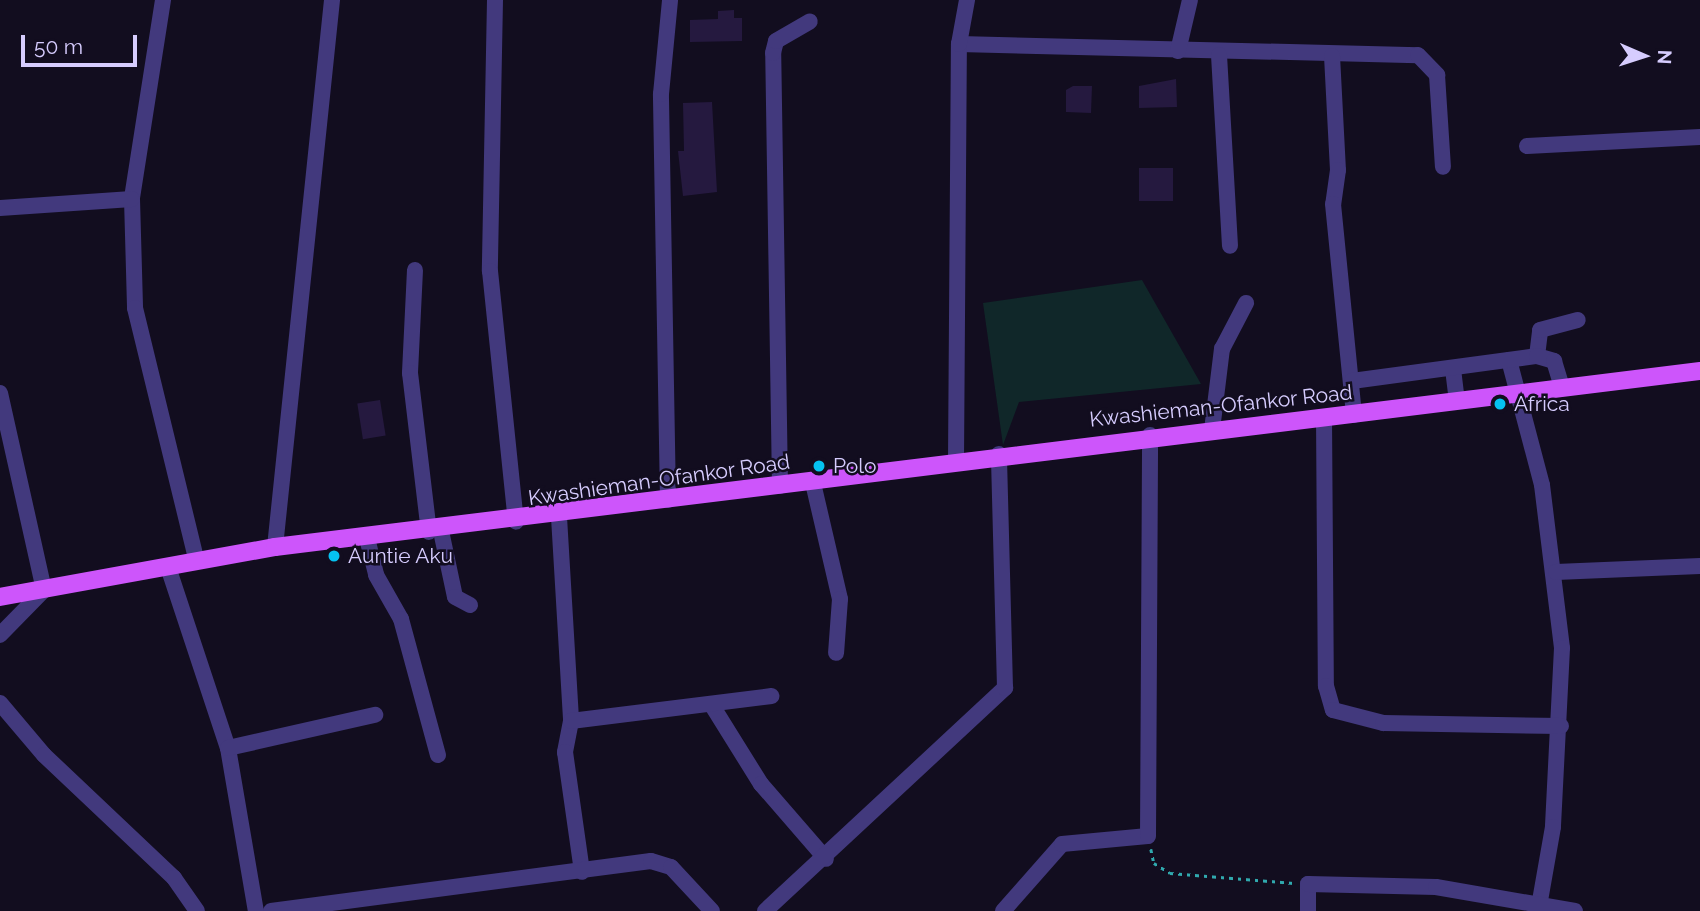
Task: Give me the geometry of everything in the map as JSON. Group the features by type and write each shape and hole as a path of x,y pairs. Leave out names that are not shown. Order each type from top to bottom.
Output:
{"main road":[{"name":"Kwashieman-Ofankor Road","path":"0,597 275,547 559,517 668,500 813,483 999,454 1150,435 1354,415 1515,392 1700,371"}],"street":[{"path":"163,0 132,199 143,358 197,562"},
{"path":"275,547 332,0"},
{"path":"495,0 490,285 516,522"},
{"path":"668,500 661,94 670,0"},
{"path":"957,461 959,44 967,0"},
{"path":"1178,51 1190,0"},
{"path":"780,486 773,52 776,41 810,21"},
{"path":"959,44 1178,51 1219,55 1418,55 1430,63 1437,75 1443,166"},
{"path":"1219,55 1230,246"},
{"path":"1332,56 1338,170 1333,204 1354,415"},
{"path":"1527,146 1700,136"},
{"path":"0,208 132,199"},
{"path":"415,270 410,373 435,531 454,597 470,605"},
{"path":"1212,430 1222,349 1246,303"},
{"path":"1537,356 1540,330 1578,320"},
{"path":"1352,382 1537,356 1554,360 1562,387"},
{"path":"1509,360 1515,392 1542,485 1556,572 1561,726 1540,901"},
{"path":"1452,369 1457,401"},
{"path":"0,393 44,590 0,635"},
{"path":"1324,417 1326,685 1333,710 1383,723 1561,726"},
{"path":"1003,911 1062,844 1148,836 1150,435"},
{"path":"765,911 825,859 939,743 1005,688 999,454"},
{"path":"813,483 840,599 836,653"},
{"path":"559,517 571,721 566,774 582,872"},
{"path":"367,538 376,575 401,618 438,755"},
{"path":"1556,572 1700,566"},
{"path":"168,567 228,748 256,911"},
{"path":"571,721 713,707 772,696"},
{"path":"0,703 44,755 174,878 197,911"},
{"path":"713,707 761,784 825,859"},
{"path":"228,748 375,715"},
{"path":"271,911 660,862 712,911"},
{"path":"1308,911 1308,884 1436,887 1540,901 1575,911"}],"path":[{"path":"1148,836 1154,863 1170,873 1308,884"}],"green space":[{"path":"1142,280 1201,384 1019,402 1003,445 983,303"}],"building":[{"path":"734,10 734,18 742,18 742,41 690,42 690,20 718,19 718,11"},
{"path":"1176,79 1177,107 1139,108 1139,86"},
{"path":"1073,86 1092,86 1091,113 1066,112 1066,90"},
{"path":"712,102 717,192 683,196 678,151 684,151 683,103"},
{"path":"1139,168 1173,168 1173,201 1139,201"},
{"path":"380,400 386,436 363,439 357,404"}],"place":[{"name":"Africa","path":"1500,404"},
{"name":"Polo","path":"819,466"},
{"name":"Auntie Aku","path":"334,556"}]}
